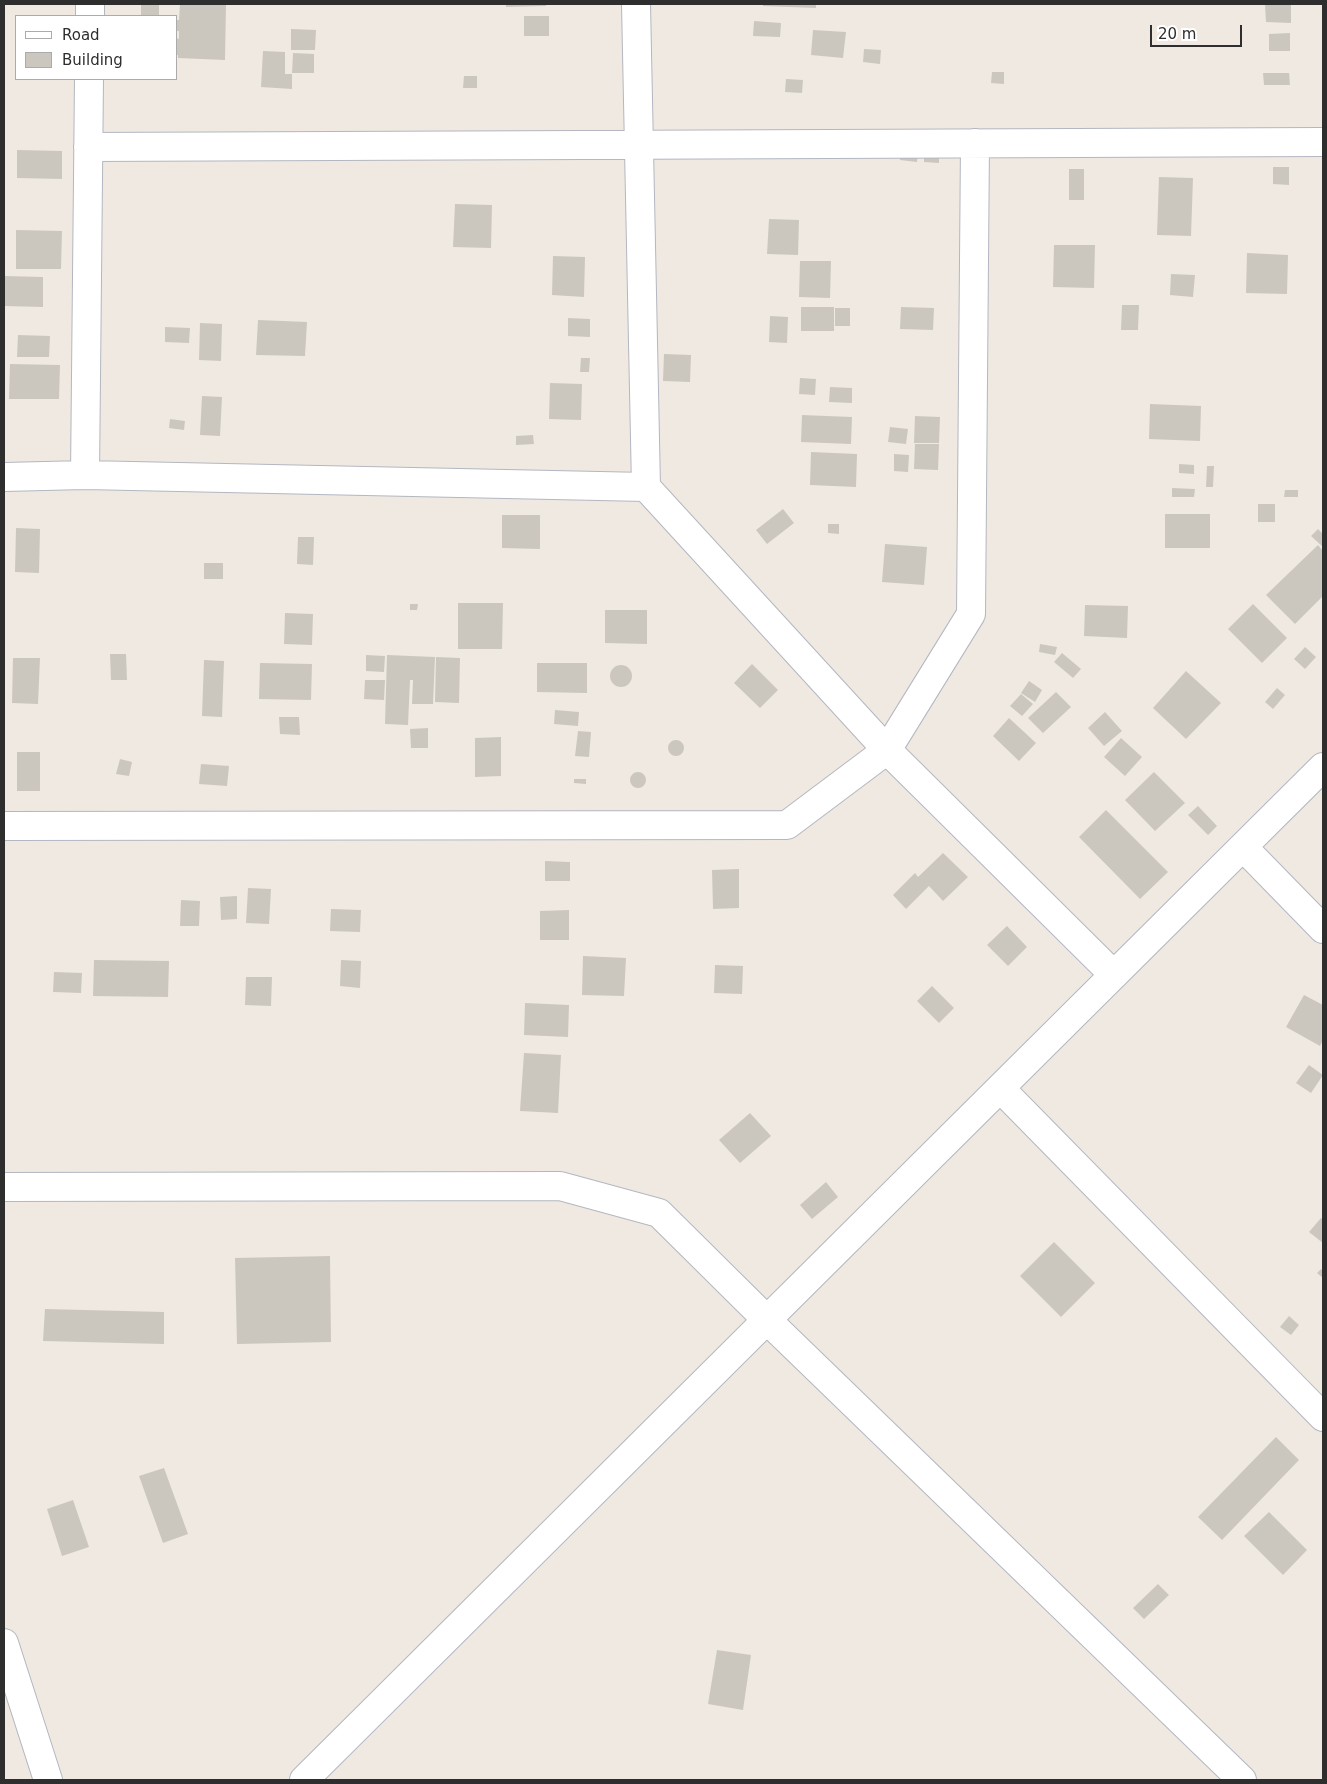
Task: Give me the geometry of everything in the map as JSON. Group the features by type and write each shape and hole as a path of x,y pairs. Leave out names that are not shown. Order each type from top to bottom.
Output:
{"street":[{"path":"636,4 646,487 887,750 1114,975"},
{"path":"85,475 89,80"},
{"path":"88,147 1323,142"},
{"path":"4,826 787,825 887,750 971,614 975,143"},
{"path":"4,477 85,475 646,487"},
{"path":"304,1780 1323,767"},
{"path":"1243,847 1323,929"},
{"path":"1000,1088 1323,1416"},
{"path":"4,1187 560,1186 659,1213 1242,1780"},
{"path":"4,1643 48,1780"}],"building":[{"path":"141,4 159,4 159,15 141,15"},
{"path":"180,4 226,4 225,60 178,58"},
{"path":"506,4 546,4 546,6 506,7"},
{"path":"763,4 816,4 816,8 763,6"},
{"path":"1265,4 1291,4 1291,23 1266,22"},
{"path":"524,16 549,16 549,36 524,36"},
{"path":"754,21 781,23 780,37 753,36"},
{"path":"291,29 316,30 315,50 291,50"},
{"path":"813,30 846,32 843,58 811,55"},
{"path":"1290,33 1290,51 1269,51 1269,34"},
{"path":"864,49 881,50 880,64 863,62"},
{"path":"263,51 285,52 285,74 292,74 292,89 261,87"},
{"path":"293,53 314,54 314,73 292,73"},
{"path":"992,72 1004,72 1004,84 991,83"},
{"path":"1263,73 1289,73 1290,85 1264,85"},
{"path":"464,76 477,76 477,88 463,88"},
{"path":"786,79 803,80 802,93 785,92"},
{"path":"901,148 918,149 917,162 900,160"},
{"path":"17,150 62,151 62,179 17,178"},
{"path":"924,154 939,155 939,163 924,162"},
{"path":"1273,167 1289,167 1289,185 1273,184"},
{"path":"1069,169 1084,169 1084,200 1069,200"},
{"path":"1159,177 1193,178 1191,236 1157,235"},
{"path":"455,204 492,205 491,248 453,247"},
{"path":"769,219 799,220 798,255 767,254"},
{"path":"16,230 62,231 61,269 16,269"},
{"path":"1054,245 1095,245 1094,288 1053,287"},
{"path":"1247,253 1288,255 1287,294 1246,293"},
{"path":"553,256 585,257 584,297 552,295"},
{"path":"800,261 831,261 830,298 799,297"},
{"path":"1171,274 1195,275 1193,297 1170,295"},
{"path":"4,276 43,277 43,307 4,306"},
{"path":"1122,305 1139,305 1138,330 1121,330"},
{"path":"801,307 834,307 834,331 801,331"},
{"path":"901,307 934,308 933,330 900,329"},
{"path":"835,308 850,308 850,326 835,326"},
{"path":"770,316 788,317 787,343 769,342"},
{"path":"568,318 590,319 590,337 568,336"},
{"path":"258,320 307,322 305,356 256,355"},
{"path":"200,323 222,324 221,361 199,360"},
{"path":"165,327 190,328 189,343 165,342"},
{"path":"18,335 50,336 49,357 17,357"},
{"path":"664,354 691,355 690,382 663,381"},
{"path":"581,358 590,358 589,372 580,372"},
{"path":"10,364 60,365 59,399 9,399"},
{"path":"800,378 816,379 815,395 799,394"},
{"path":"550,383 582,384 581,420 549,419"},
{"path":"830,387 852,388 852,403 829,402"},
{"path":"202,396 222,397 220,436 200,435"},
{"path":"1150,404 1201,406 1200,441 1149,439"},
{"path":"802,415 852,417 851,444 801,442"},
{"path":"915,416 940,417 939,443 914,443"},
{"path":"170,419 185,421 184,430 169,428"},
{"path":"890,427 908,429 906,444 888,442"},
{"path":"533,435 534,444 516,445 516,436"},
{"path":"915,444 939,444 938,470 914,469"},
{"path":"811,452 857,454 856,487 810,485"},
{"path":"894,454 909,455 908,472 894,471"},
{"path":"1179,464 1194,465 1194,474 1179,473"},
{"path":"1207,466 1214,466 1213,487 1206,487"},
{"path":"1172,488 1195,489 1194,497 1172,497"},
{"path":"1285,490 1298,490 1298,497 1284,497"},
{"path":"1258,504 1275,504 1275,522 1258,522"},
{"path":"783,509 794,523 767,544 756,530"},
{"path":"1165,514 1210,514 1210,548 1165,548"},
{"path":"502,515 540,515 540,549 502,548"},
{"path":"828,524 839,524 839,534 828,533"},
{"path":"16,528 40,529 39,573 15,572"},
{"path":"1318,529 1323,534 1323,547 1311,536"},
{"path":"298,537 314,537 313,565 297,564"},
{"path":"885,544 927,547 924,585 882,582"},
{"path":"1318,545 1323,551 1323,596 1295,624 1266,595"},
{"path":"204,563 223,563 223,579 204,579"},
{"path":"458,603 503,603 502,649 458,649"},
{"path":"410,604 418,604 417,610 410,610"},
{"path":"1253,604 1287,638 1262,663 1228,629"},
{"path":"1085,605 1128,606 1127,638 1084,636"},
{"path":"605,610 647,610 647,644 605,643"},
{"path":"285,613 313,614 312,645 284,644"},
{"path":"1040,644 1057,647 1055,655 1039,652"},
{"path":"1305,647 1316,657 1305,669 1294,659"},
{"path":"1062,653 1081,669 1073,678 1054,662"},
{"path":"110,654 126,654 127,680 111,680"},
{"path":"366,655 385,656 384,672 366,671"},
{"path":"387,655 435,657 433,704 412,704 413,680 410,680 408,725 385,724"},
{"path":"436,657 460,658 459,703 435,702"},
{"path":"13,658 40,658 38,704 12,703"},
{"path":"204,660 224,661 222,717 202,716"},
{"path":"260,663 312,664 311,700 259,699"},
{"path":"537,663 587,663 587,693 537,692"},
{"path":"752,664 778,690 760,708 734,683"},
{"path":"617,665 625,665 632,672 632,680 625,687 617,687 610,680 610,672"},
{"path":"1186,671 1221,703 1186,739 1153,708"},
{"path":"365,680 385,680 384,700 364,699"},
{"path":"1029,681 1042,690 1035,702 1021,693"},
{"path":"1277,688 1285,695 1273,709 1265,702"},
{"path":"1056,692 1071,707 1043,733 1028,718"},
{"path":"1021,694 1033,704 1022,716 1010,706"},
{"path":"555,710 579,712 578,726 554,724"},
{"path":"1105,712 1122,731 1104,746 1088,728"},
{"path":"279,717 299,717 300,735 280,734"},
{"path":"1009,718 1036,743 1019,761 993,736"},
{"path":"428,728 428,748 411,748 410,729"},
{"path":"578,731 591,732 589,757 575,756"},
{"path":"501,737 501,776 475,777 475,738"},
{"path":"1121,738 1142,757 1125,776 1104,757"},
{"path":"676,740 682,742 684,748 682,754 676,756 670,754 668,748 670,742"},
{"path":"17,752 40,752 40,791 17,791"},
{"path":"120,759 132,762 129,776 116,774"},
{"path":"201,764 229,766 227,786 199,784"},
{"path":"638,772 646,780 638,788 630,780"},
{"path":"1154,772 1185,803 1155,831 1125,800"},
{"path":"574,779 586,779 586,784 574,783"},
{"path":"1198,806 1217,826 1208,835 1188,815"},
{"path":"1106,810 1168,872 1140,899 1079,837"},
{"path":"943,853 968,877 943,901 929,886 906,909 893,895 915,873 918,877"},
{"path":"545,861 570,862 570,881 545,881"},
{"path":"739,869 739,908 713,909 712,870"},
{"path":"248,888 271,889 269,924 246,923"},
{"path":"237,896 237,919 221,920 220,897"},
{"path":"181,900 200,901 199,926 180,926"},
{"path":"331,909 361,910 360,932 330,931"},
{"path":"569,910 569,940 540,940 540,911"},
{"path":"1007,926 1027,947 1008,966 987,945"},
{"path":"583,956 626,958 624,996 582,995"},
{"path":"94,960 169,961 168,997 93,996"},
{"path":"341,960 361,961 360,988 340,986"},
{"path":"715,965 743,966 742,994 714,993"},
{"path":"54,972 82,973 81,993 53,992"},
{"path":"246,977 272,977 271,1006 245,1005"},
{"path":"932,986 954,1008 939,1023 917,1001"},
{"path":"1304,995 1323,1005 1323,1040 1320,1046 1286,1027"},
{"path":"525,1003 569,1005 568,1037 524,1035"},
{"path":"524,1053 561,1055 558,1113 520,1111"},
{"path":"1309,1065 1323,1075 1311,1093 1296,1083"},
{"path":"750,1113 771,1136 740,1163 719,1140"},
{"path":"826,1182 838,1197 812,1219 800,1205"},
{"path":"1321,1218 1323,1219 1323,1243 1309,1232"},
{"path":"1054,1242 1095,1283 1061,1317 1020,1276"},
{"path":"330,1256 331,1342 237,1344 235,1258"},
{"path":"1321,1269 1323,1271 1323,1278 1317,1273"},
{"path":"45,1309 164,1312 164,1344 43,1341"},
{"path":"1289,1316 1299,1325 1291,1335 1280,1327"},
{"path":"1276,1437 1299,1460 1222,1540 1198,1517"},
{"path":"164,1468 188,1534 163,1543 139,1476"},
{"path":"73,1500 89,1547 62,1556 47,1509"},
{"path":"1269,1512 1307,1550 1283,1575 1244,1536"},
{"path":"1158,1584 1169,1595 1144,1619 1133,1608"},
{"path":"717,1650 751,1655 743,1710 708,1704"}]}
